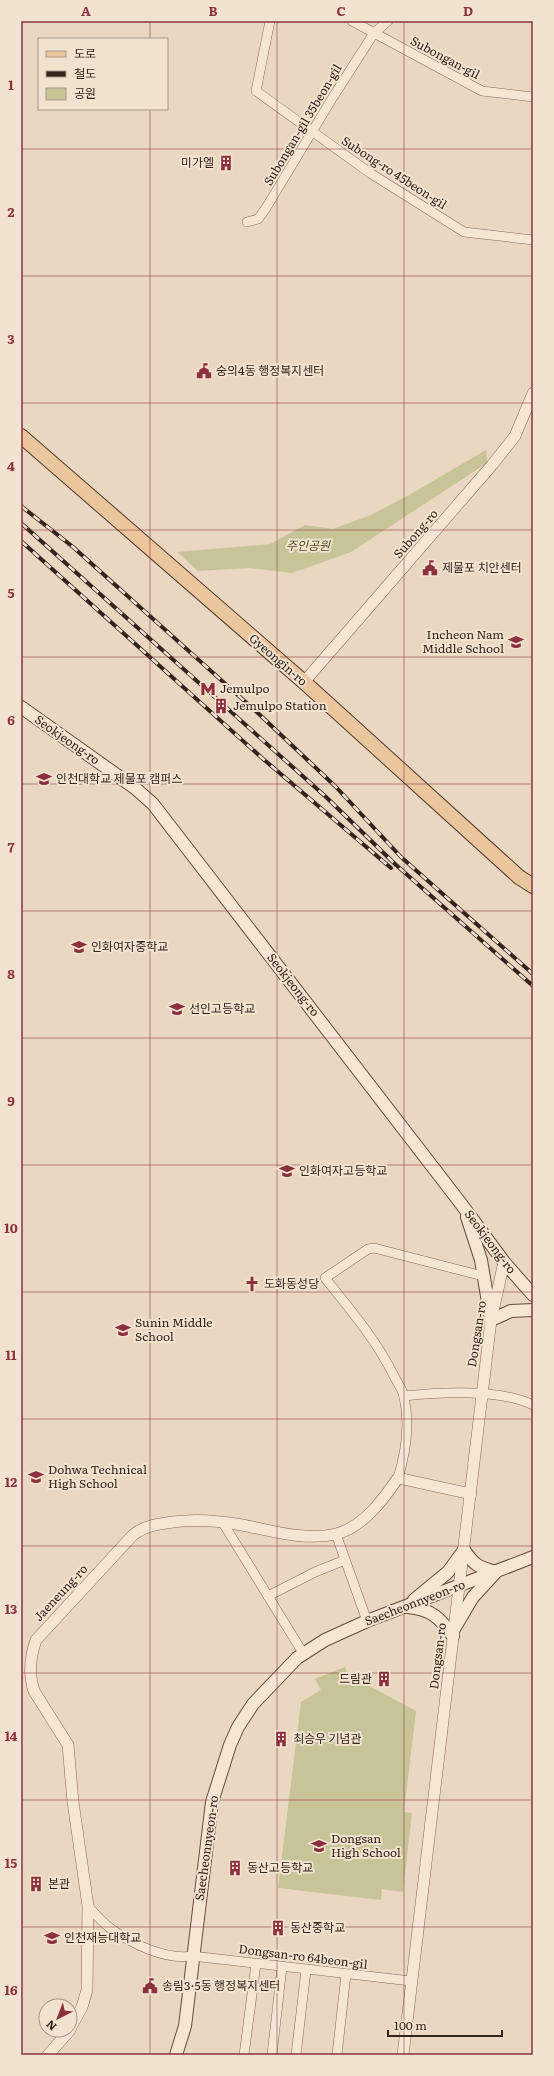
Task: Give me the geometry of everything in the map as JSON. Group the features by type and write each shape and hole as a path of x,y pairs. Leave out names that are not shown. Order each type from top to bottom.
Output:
{"main road":[{"name":"Gyeongin-ro","path":"21,436 304,682 519,877 533,886"},
{"name":"Seokjeong-ro","path":"21,707 135,788 153,804 462,1205 504,1262 533,1295"},
{"path":"462,1205 481,1260 491,1320 511,1311 533,1310"},
{"path":"464,1550 472,1562 480,1568 496,1572 473,1597 454,1632 434,1614 421,1608 405,1607 448,1572 464,1550"},
{"name":"Saecheonnyeon-ro","path":"176,2055 185,2026 192,1956 212,1802 224,1758 238,1727 253,1704 275,1680 304,1653 325,1640 367,1621 533,1557"}],"street":[{"name":"Subong-ro 45beon-gil","path":"270,21 256,90 370,174 464,232 533,240"},
{"name":"Subongan-gil","path":"352,21 482,91 533,97"},
{"name":"Subongan-gil 35beon-gil","path":"246,222 258,219 266,208 311,131 374,34 388,21"},
{"name":"Subong-ro","path":"304,682 515,436 533,393"},
{"path":"471,1494 398,1478 406,1449 407,1427 404,1396 391,1369 367,1332 325,1278 368,1249 374,1248 483,1276"},
{"name":"Dongsan-ro","path":"402,2055 491,1320 504,1262"},
{"path":"404,1396 436,1393 482,1394 514,1399 533,1405"},
{"name":"Jaeneung-ro","path":"78,2015 87,1990 88,1906 73,1802 68,1746 31,1684 30,1662 36,1640 140,1530 160,1524 183,1521 223,1523 305,1537 336,1534 354,1525 372,1512 398,1478"},
{"path":"223,1523 304,1653"},
{"path":"336,1534 367,1621"},
{"path":"268,1596 315,1572 345,1560"},
{"name":"Dongsan-ro 64beon-gil","path":"88,1906 110,1928 138,1944 169,1956 180,1958 192,1956 411,1981"},
{"path":"244,2055 256,1964"},
{"path":"272,2055 282,1967"},
{"path":"296,2055 306,1970"},
{"path":"337,2055 346,1974"},
{"name":"Jaeneung-ro","path":"48,2055 63,2038"}],"green space":[{"name":"주인공원","path":"486,450 487,463 351,552 292,573 249,568 198,571 177,552 270,544 305,525 333,529 371,515 409,495"},
{"path":"345,1667 347,1674 416,1711 404,1812 412,1813 403,1892 382,1889 381,1900 278,1888 301,1702 321,1690 315,1679"}],"railway":[{"path":"21,506 73,547 260,715 336,787 401,857 533,974"},
{"path":"21,523 326,797 395,864 533,986"},
{"path":"21,541 262,758 391,868"}],"place":[{"name":"미가엘","path":"226,163"},
{"name":"숭의4동 행정복지센터","path":"204,371"},
{"name":"제물포 치안센터","path":"430,568"},
{"name":"Incheon Nam Middle School","path":"516,642"},
{"name":"Jemulpo","path":"208,689"},
{"name":"Jemulpo Station","path":"221,706"},
{"name":"인천대학교 제물포 캠퍼스","path":"44,779"},
{"name":"인화여자중학교","path":"79,947"},
{"name":"선인고등학교","path":"177,1009"},
{"name":"인화여자고등학교","path":"287,1171"},
{"name":"도화동성당","path":"252,1284"},
{"name":"Sunin Middle School","path":"123,1330"},
{"name":"Dohwa Technical High School","path":"36,1477"},
{"name":"드림관","path":"384,1679"},
{"name":"최승우 기념관","path":"281,1739"},
{"name":"Dongsan High School","path":"319,1846"},
{"name":"동산고등학교","path":"235,1868"},
{"name":"본관","path":"36,1884"},
{"name":"동산중학교","path":"278,1928"},
{"name":"인천재능대학교","path":"52,1938"},
{"name":"송림3·5동 행정복지센터","path":"150,1986"}]}
